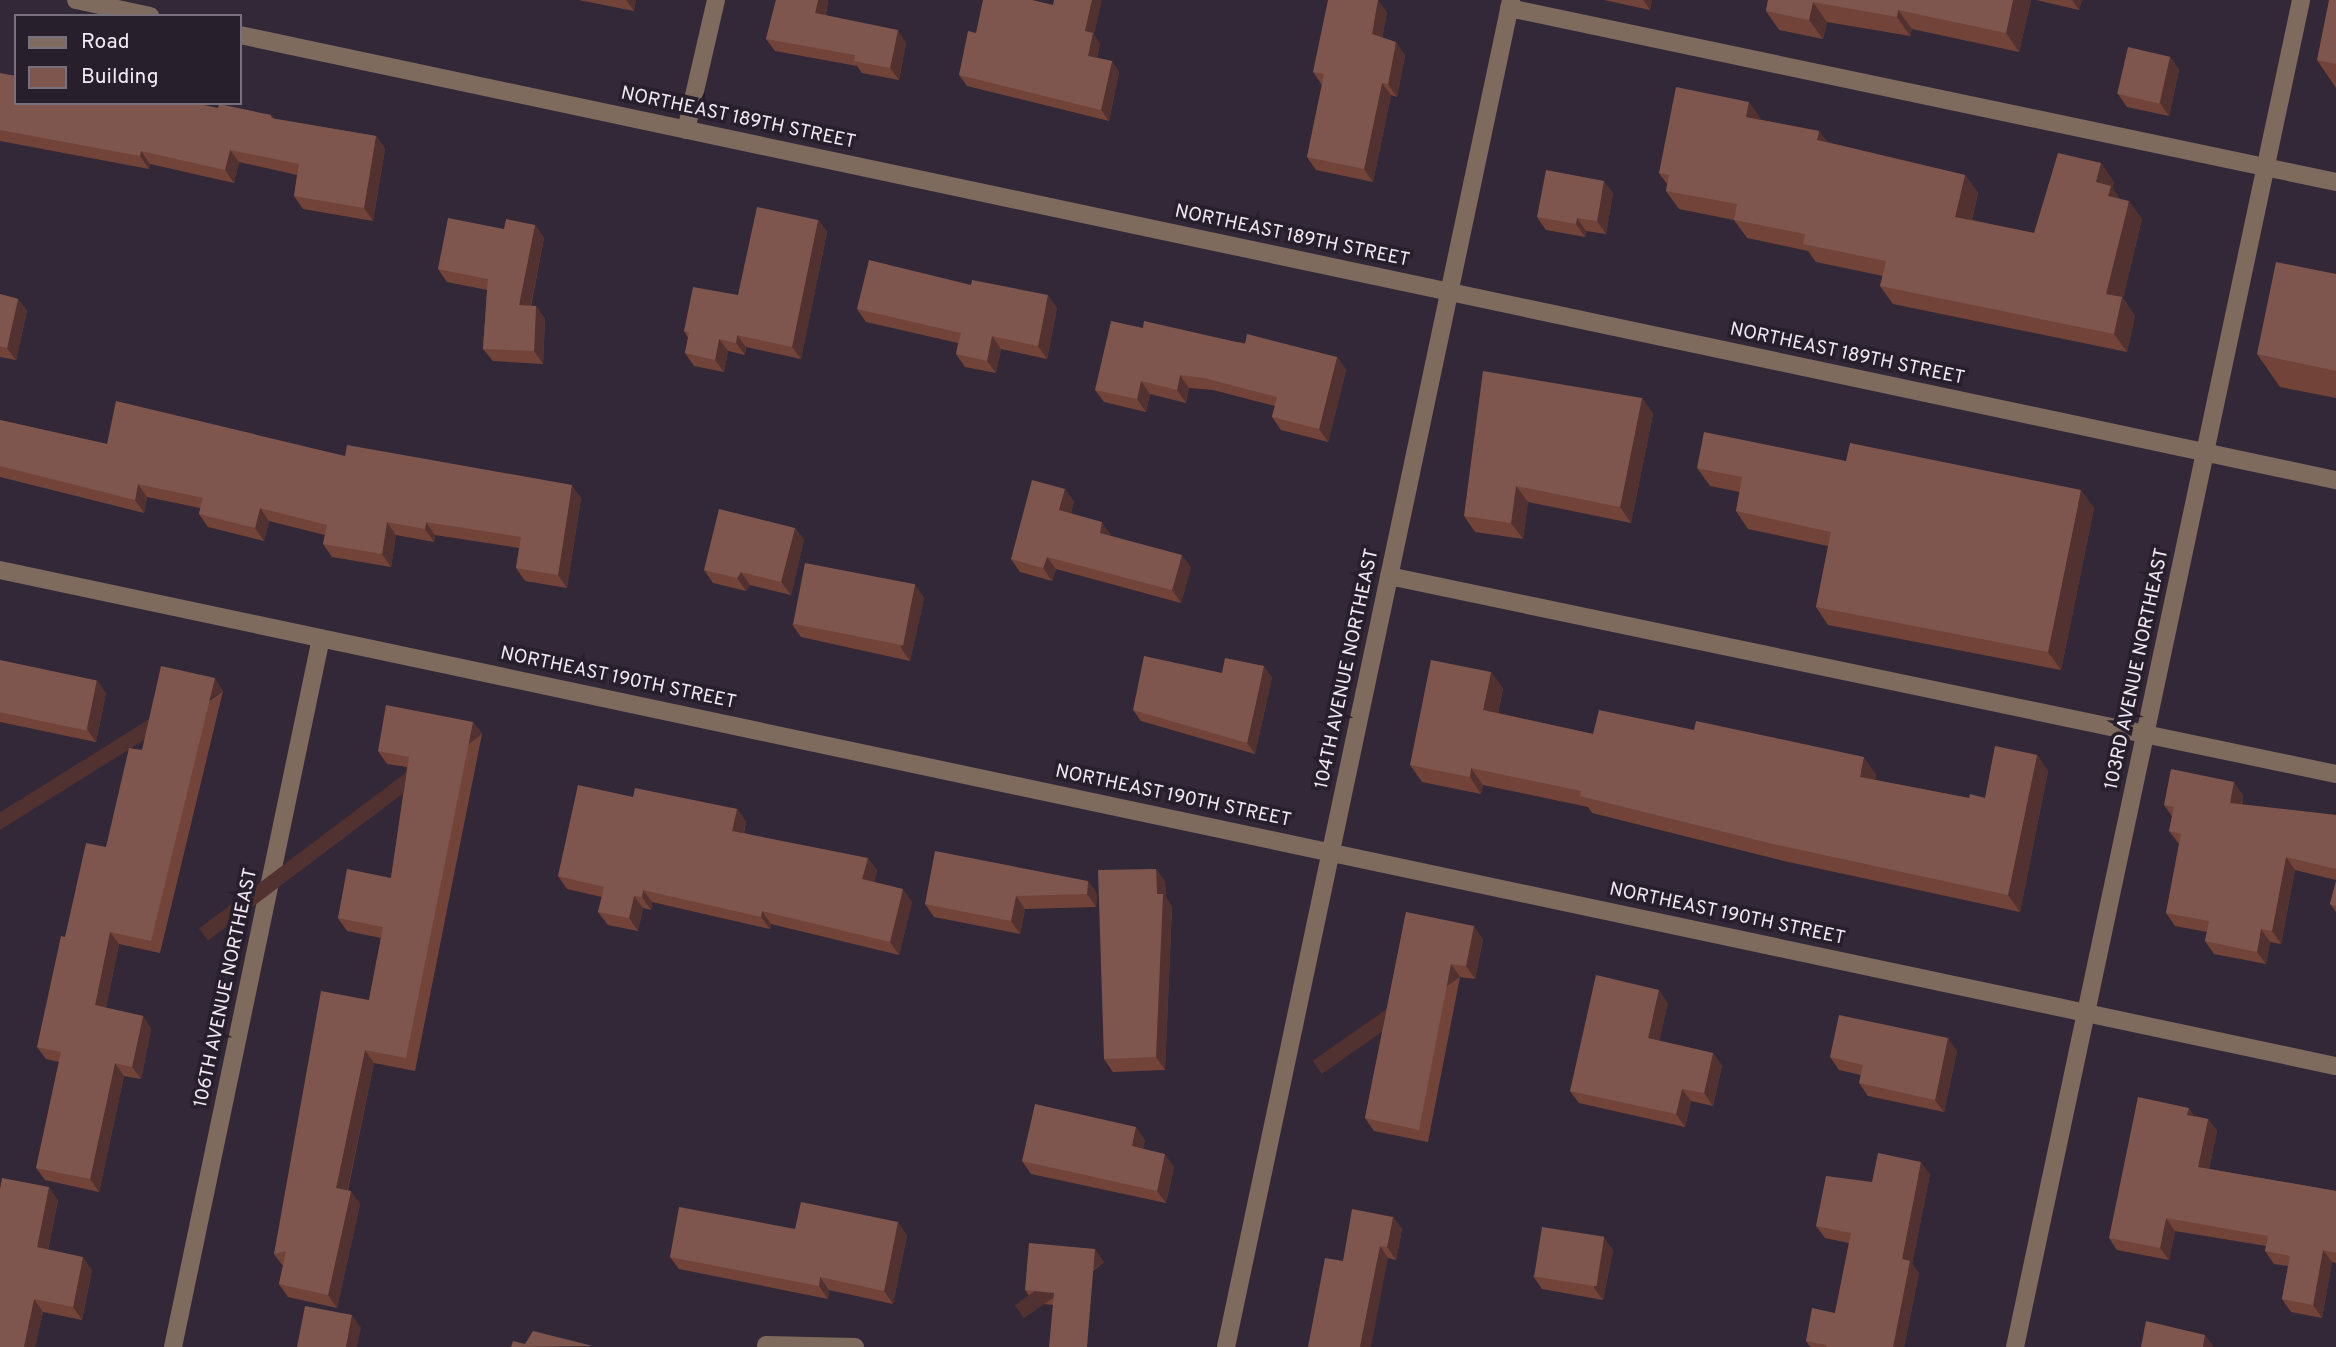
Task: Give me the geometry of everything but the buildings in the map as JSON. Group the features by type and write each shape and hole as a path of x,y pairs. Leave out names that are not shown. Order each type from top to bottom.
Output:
{"street":[{"path":"76,0 141,14"},
{"path":"686,130 716,0"},
{"name":"103RD AVENUE NORTHEAST","path":"2015,1347 2301,0"},
{"path":"1510,4 2336,182"},
{"name":"104TH AVENUE NORTHEAST","path":"1226,1347 1510,4"},
{"name":"NORTHEAST 189TH STREET","path":"242,35 2336,480"},
{"name":"NORTHEAST 190TH STREET","path":"0,570 2336,1066"},
{"path":"1389,576 2336,774"},
{"name":"106TH AVENUE NORTHEAST","path":"173,1347 321,638"},
{"path":"766,1345 855,1347"}]}
